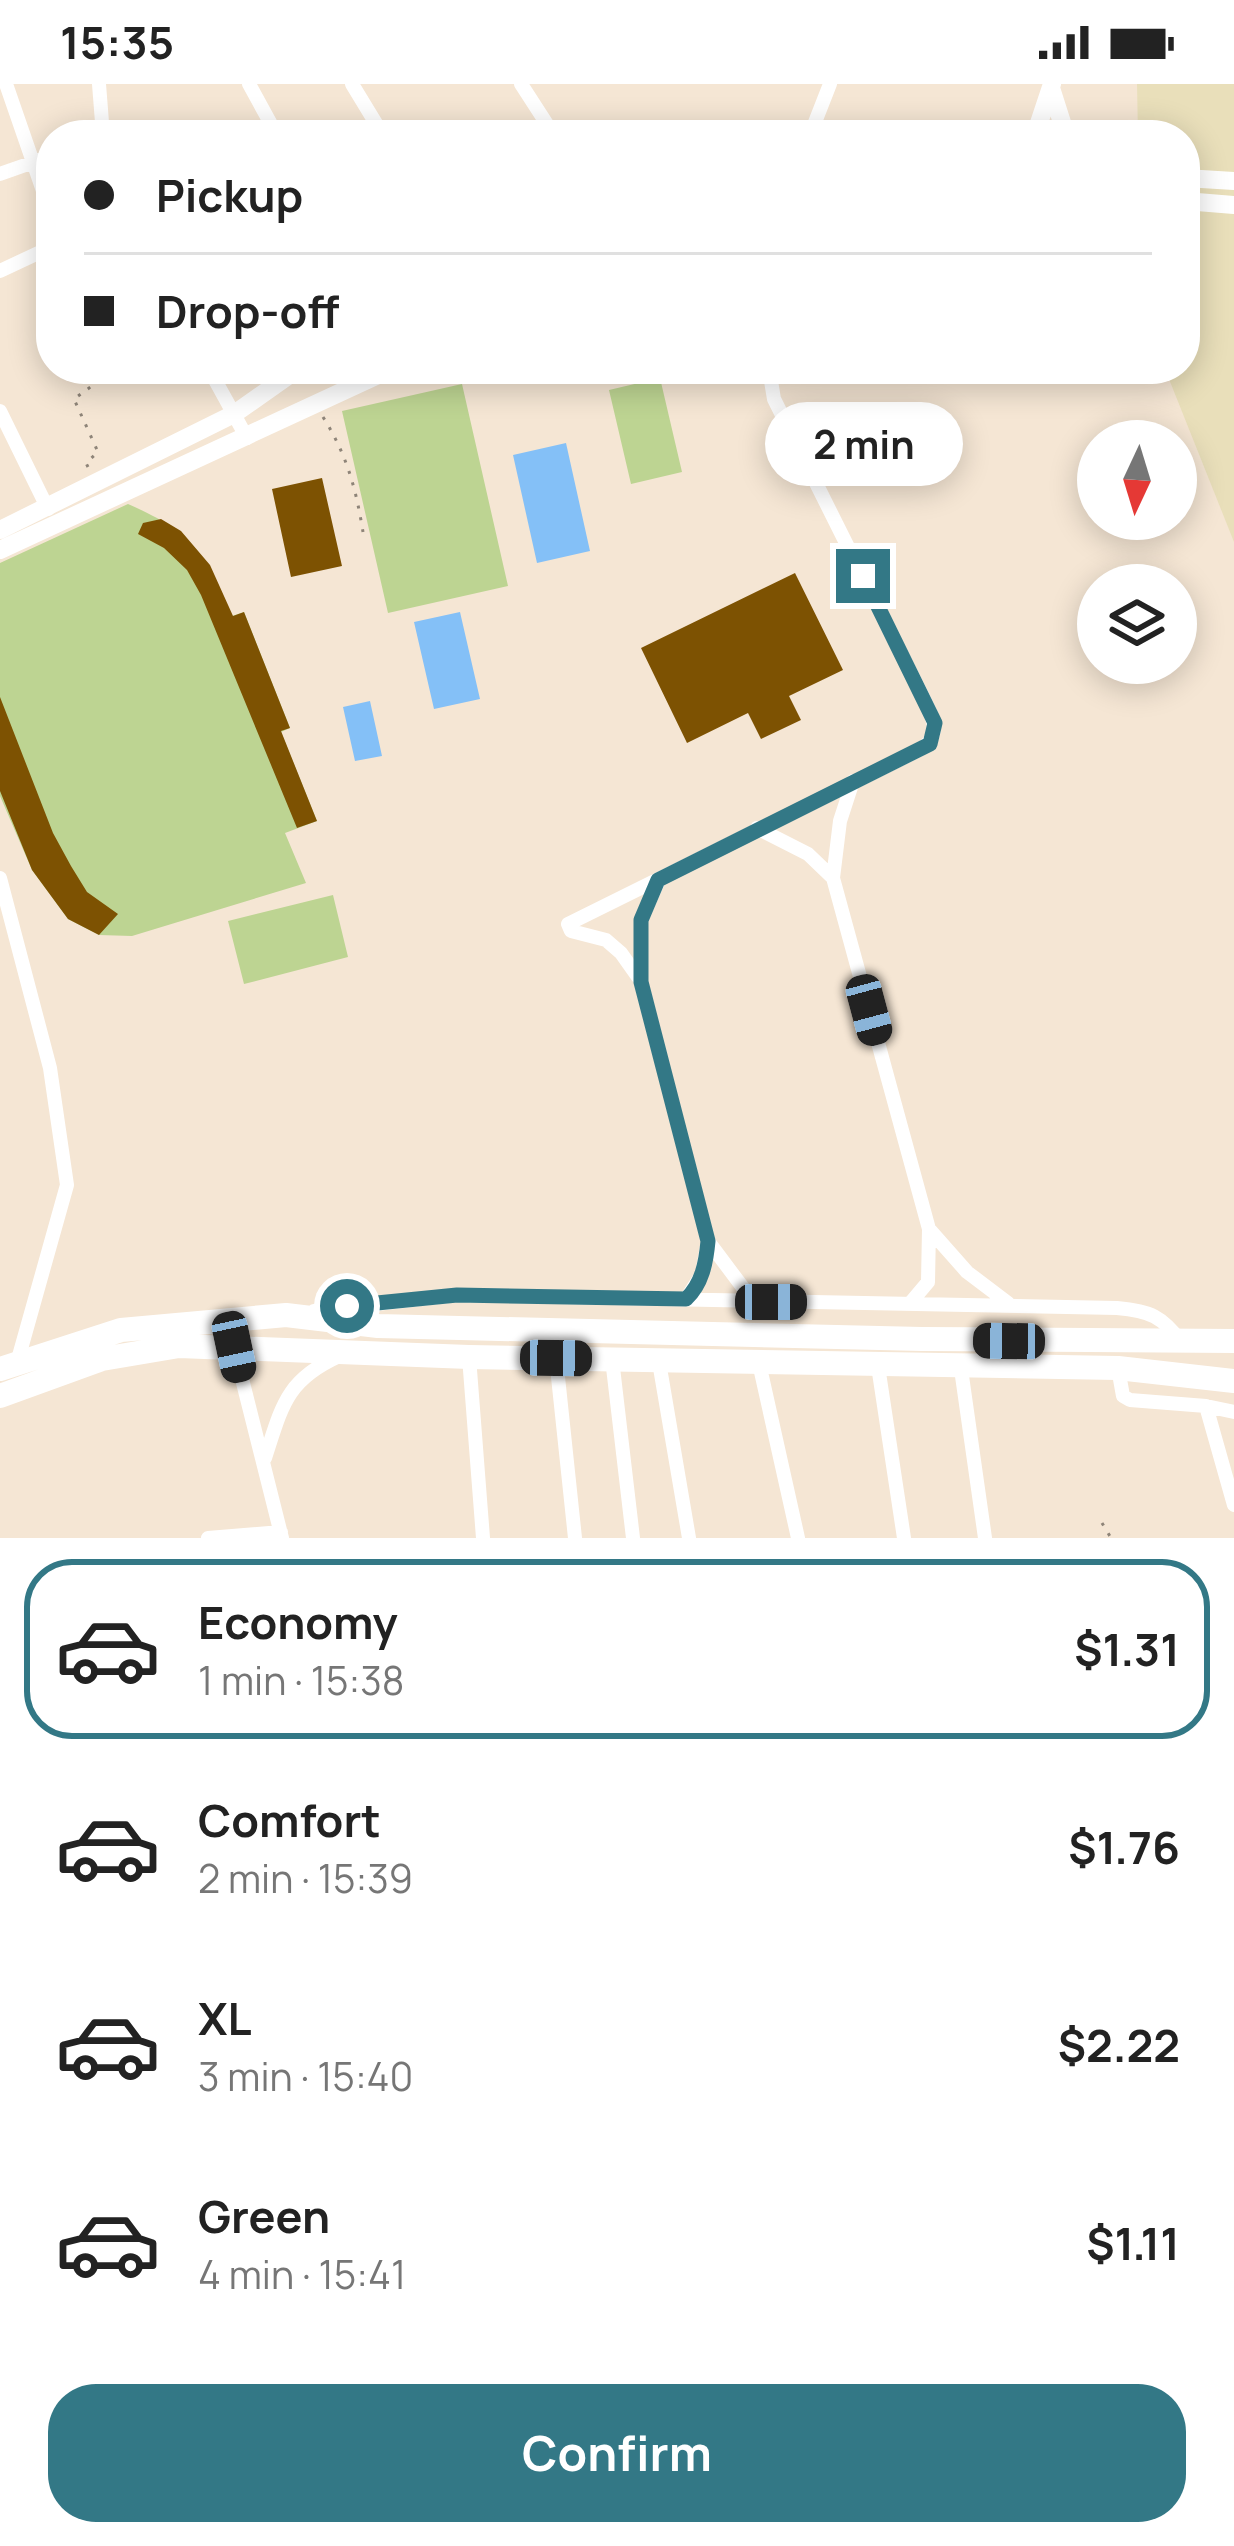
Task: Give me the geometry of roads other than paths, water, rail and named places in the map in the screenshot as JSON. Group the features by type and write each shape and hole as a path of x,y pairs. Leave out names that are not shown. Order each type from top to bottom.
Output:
{"highway":[{"path":"9,1366 121,1330 286,1315 378,1326 1234,1342"},
{"path":"375,1354 378,1326"},
{"path":"922,1339 923,1367"},
{"path":"0,1396 116,1356 179,1346 469,1358 1118,1368 1234,1382"}],"street":[{"path":"6,84 36,172"},
{"path":"99,84 103,120"},
{"path":"249,84 269,120"},
{"path":"352,84 373,120"},
{"path":"521,84 544,120"},
{"path":"816,120 830,84"},
{"path":"1040,120 1051,86"},
{"path":"1051,86 1061,120"},
{"path":"0,174 36,162"},
{"path":"1200,179 1234,181"},
{"path":"1200,202 1234,205"},
{"path":"0,271 36,254"},
{"path":"217,384 247,438"},
{"path":"0,530 234,414 277,384"},
{"path":"0,550 360,384"},
{"path":"641,982 613,945 567,926 930,744 935,723 774,399 772,384"},
{"path":"0,411 48,508"},
{"path":"853,781 840,821 833,878 929,1229 928,1282 912,1301"},
{"path":"757,828 808,854 833,878"},
{"path":"0,878 50,1068 67,1185 9,1366"},
{"path":"658,880 641,920 641,982 708,1241 747,1293 771,1302"},
{"path":"929,1229 967,1272 1010,1305"},
{"path":"686,1299 703,1274 708,1241"},
{"path":"286,1315 457,1295 912,1301 1149,1311 1165,1320 1182,1343"},
{"path":"208,1538 282,1535 234,1347"},
{"path":"265,1458 296,1383 309,1369 346,1353"},
{"path":"469,1358 483,1538"},
{"path":"556,1358 575,1538"},
{"path":"612,1358 633,1538"},
{"path":"659,1362 689,1538"},
{"path":"759,1363 798,1538"},
{"path":"878,1366 902,1538"},
{"path":"1118,1368 1123,1396 1130,1400 1234,1412"},
{"path":"961,1369 985,1538"},
{"path":"1206,1406 1234,1504"}],"water":[{"path":"566,443 590,551 537,563 513,455"},
{"path":"460,612 480,699 434,709 414,622"},
{"path":"370,701 382,756 355,761 343,707"}]}
